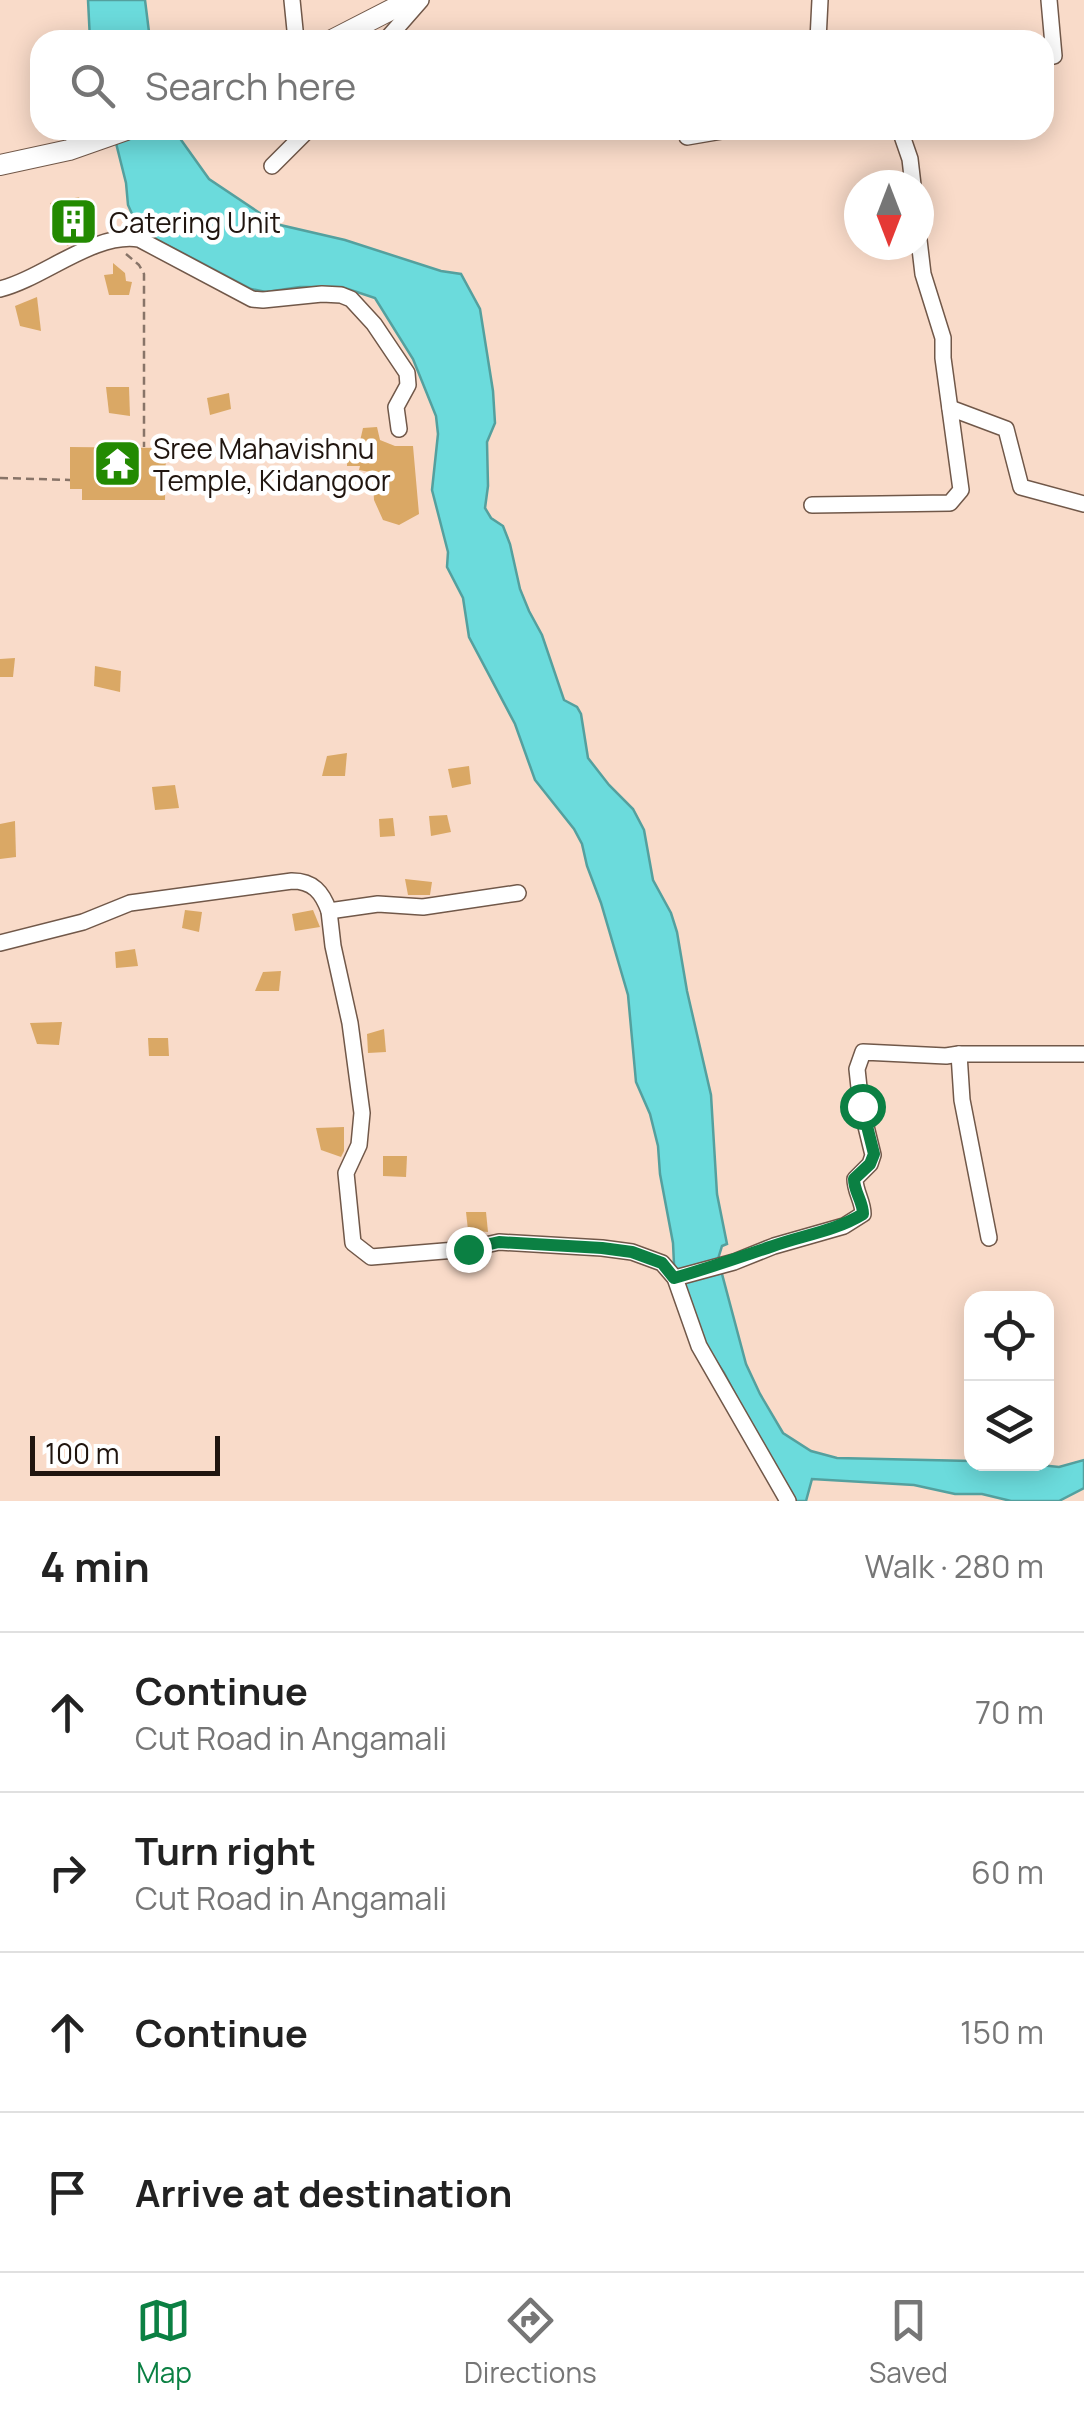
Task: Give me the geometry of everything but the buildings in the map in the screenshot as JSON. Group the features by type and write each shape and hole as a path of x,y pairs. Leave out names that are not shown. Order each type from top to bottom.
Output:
{"main road":[{"path":"352,30 410,0"},
{"path":"0,166 96,140"}],"street":[{"path":"292,0 295,30"},
{"path":"395,30 421,0"},
{"path":"818,30 820,0"},
{"path":"1049,0 1052,30"},
{"path":"272,166 298,140"},
{"path":"903,140 911,170"},
{"path":"0,289 102,244 131,238 252,299 340,295 351,300 374,324 407,374 408,385 396,407 398,429"},
{"path":"812,505 950,502 960,490 943,338 921,260"},
{"path":"950,408 1006,429 1021,487 1084,504"},
{"path":"0,943 83,922 130,903 292,880 312,884 329,911 362,1113 359,1145 346,1173 353,1244 371,1257 468,1249 499,1242 602,1248 632,1252 662,1263 674,1278 699,1346 788,1501"},
{"path":"329,911 378,904 423,906 518,893"},
{"path":"674,1278 844,1226 863,1214 854,1179 870,1164 874,1154 857,1069 863,1052 946,1056 1084,1054"},
{"path":"959,1054 962,1100 988,1238"}],"path":[{"path":"102,244 128,255 144,274 144,448"},
{"path":"0,478 70,480"}],"water":[{"path":"88,0 145,0 149,30 90,30"},
{"path":"181,140 209,179 276,224 461,274 480,309 493,391 495,423 487,442 485,508 503,526 520,589 542,635 564,700 581,714 588,758 633,809 644,830 653,880 677,932 711,1095 717,1194 727,1244 722,1246 718,1259 746,1364 760,1394 783,1433 811,1451 837,1458 964,1461 964,1471 1054,1471 1054,1466 1084,1460 1084,1488 1059,1501 1011,1501 914,1485 812,1479 806,1501 791,1501 724,1373 690,1323 674,1264 658,1146 636,1082 628,995 582,844 535,780 515,724 469,637 463,598 447,567 448,552 432,490 436,416 413,359 375,298 342,287 266,292 251,289 137,225 128,205 116,143"}],"place":[{"name":"Catering Unit","path":"74,222"},
{"name":"Sree Mahavishnu Temple, Kidangoor","path":"118,464"}],"route":[{"path":"468,1249 499,1242 632,1252 662,1263 674,1278 844,1226 863,1214 854,1179 870,1164 874,1154 862,1106"}]}
